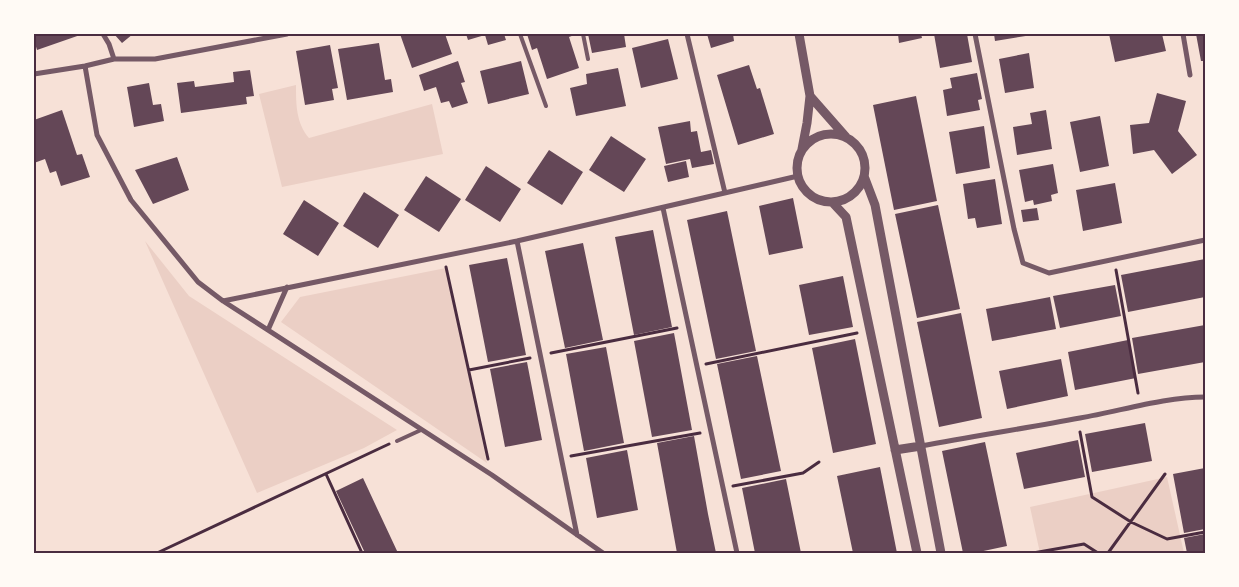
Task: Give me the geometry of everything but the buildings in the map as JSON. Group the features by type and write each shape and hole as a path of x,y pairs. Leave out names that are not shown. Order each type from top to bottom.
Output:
{"street":[{"path":"103,34 114,59"},
{"path":"34,74 85,66 114,59 155,59 287,34"},
{"path":"688,34 725,193"},
{"path":"799,34 810,96 807,123 797,168 802,186 810,195 820,200 832,202 842,200 852,194 864,176"},
{"path":"975,34 1014,229 1023,263 1049,273 1205,240"},
{"path":"1184,34 1190,75"},
{"path":"85,66 97,135 131,200 198,282 268,330 492,476 603,553"},
{"path":"810,96 862,154 864,176 875,206 941,553"},
{"path":"801,152 816,137 826,134 837,134 846,138"},
{"path":"223,300 517,240 798,176"},
{"path":"832,202 846,217 917,553"},
{"path":"663,208 736,553"},
{"path":"517,240 577,535"},
{"path":"268,330 287,287"},
{"path":"895,450 1078,419 1157,403 1205,397"}],"lane":[{"path":"520,34 546,106"},
{"path":"583,34 588,58"},
{"path":"397,441 421,430"}],"path":[{"path":"444,254 492,476"},
{"path":"1114,260 1138,393"},
{"path":"469,370 688,326"},
{"path":"696,366 870,330"},
{"path":"561,458 710,431"},
{"path":"1080,432 1092,497 1131,522 1166,539 1205,532"},
{"path":"157,553 397,441"},
{"path":"723,488 803,473 819,462"},
{"path":"326,474 362,553"},
{"path":"1108,553 1165,474"},
{"path":"1033,553 1084,544 1098,553"}],"shaded area":[{"path":"296,85 299,120 309,138 432,104 443,154 282,187 259,94"},
{"path":"145,241 189,296 397,430 364,448 257,493"},
{"path":"446,268 487,463 281,322 300,297"},
{"path":"1167,477 1184,553 1040,553 1030,507"}]}
